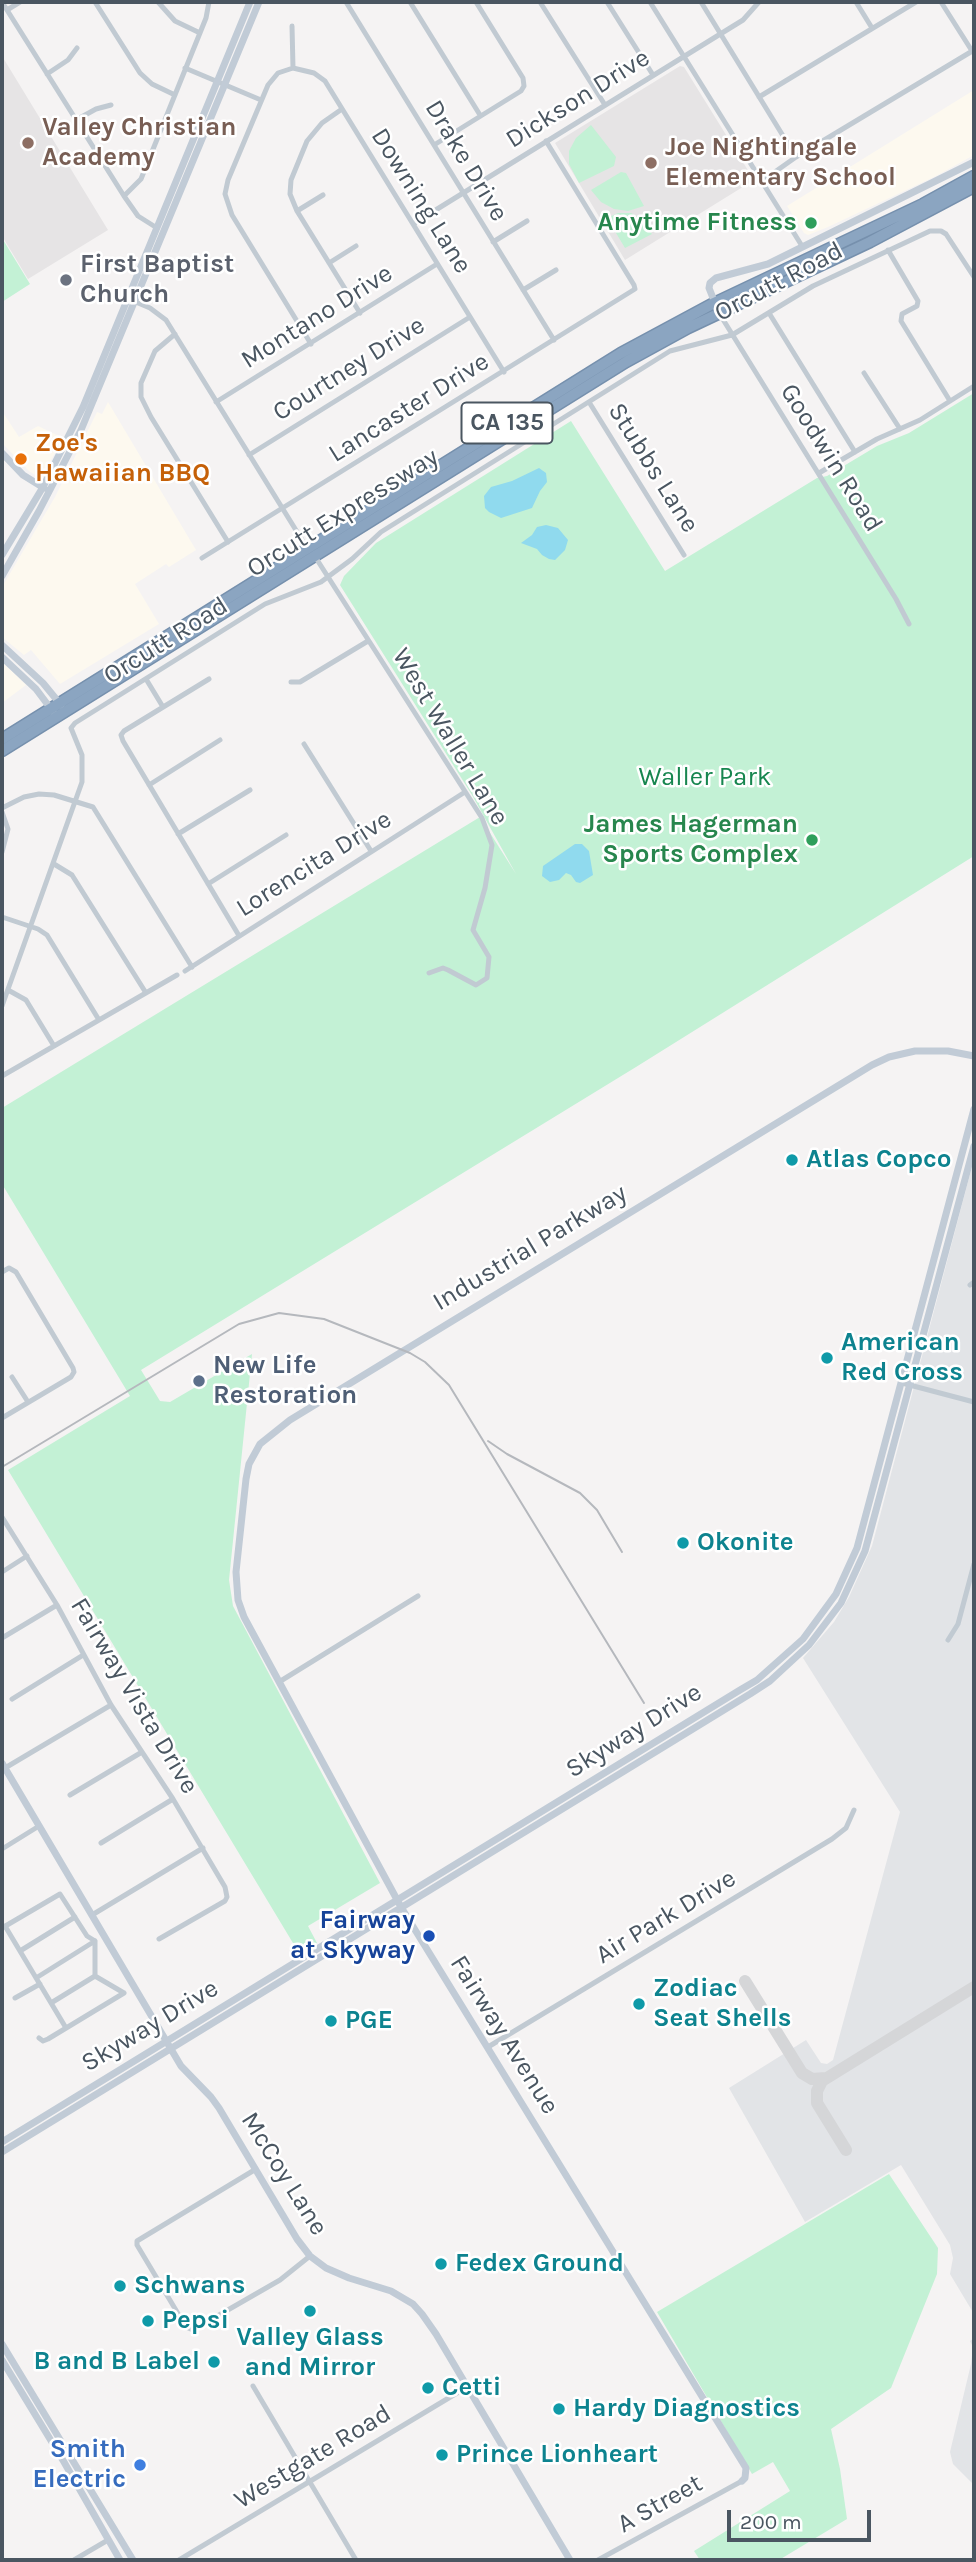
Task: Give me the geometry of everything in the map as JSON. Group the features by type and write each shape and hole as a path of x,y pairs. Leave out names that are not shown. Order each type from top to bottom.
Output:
{"highway":[{"name":"Orcutt Expressway","path":"2,751 58,710 311,552 717,308 974,176"},
{"name":"Orcutt Expressway","path":"717,308 887,233 974,187"},
{"name":"Orcutt Expressway","path":"2,739 58,710"}],"street":[{"path":"2,2 124,196 138,216 157,228"},
{"path":"7,10 20,2"},
{"path":"95,2 140,73 152,84 175,95"},
{"path":"158,2 175,21 200,33"},
{"path":"124,196 141,179 200,33 209,2"},
{"path":"131,300 221,83 250,2"},
{"path":"2,555 81,430 157,228 259,2"},
{"name":"Drake Drive","path":"346,2 554,340"},
{"path":"411,2 481,116"},
{"path":"434,145 521,91 524,86 523,78 476,2"},
{"path":"540,2 605,105"},
{"path":"607,2 653,75"},
{"path":"650,2 802,246"},
{"path":"701,2 796,157"},
{"name":"Dickson Drive","path":"413,224 743,20 759,2"},
{"path":"856,2 872,28"},
{"path":"759,97 916,2"},
{"path":"762,181 796,157 973,50 942,2"},
{"path":"292,26 293,68 285,69 273,77 226,187 227,202 311,344"},
{"path":"47,74 68,60 77,48"},
{"path":"185,68 261,100"},
{"name":"Downing Lane","path":"293,68 308,70 320,76 504,372"},
{"path":"76,120 96,109 111,105"},
{"path":"342,109 314,131 298,158 290,188 291,199 360,313"},
{"name":"Lancaster Drive","path":"202,558 635,289 546,141"},
{"name":"Orcutt Road","path":"717,308 709,288 716,278 768,264 974,162"},
{"path":"298,211 323,195"},
{"path":"493,242 527,221"},
{"name":"Orcutt Road","path":"77,801 84,768 71,728 75,723 265,604 330,576 381,532 670,351 732,335 813,286 924,233 941,231 953,243 974,277"},
{"path":"329,263 356,246"},
{"path":"888,250 918,301 917,306 902,314 901,321 950,401"},
{"name":"Montano Drive","path":"216,402 437,264"},
{"path":"523,290 556,270"},
{"name":"West Waller Lane","path":"131,300 160,314 175,334 283,509 330,576 368,641 482,818 492,845 485,888 473,930 489,957 487,978 476,985 443,968 429,973"},
{"name":"Goodwin Road","path":"717,308 896,598 909,624"},
{"path":"768,313 855,452"},
{"name":"Courtney Drive","path":"249,455 470,317"},
{"path":"175,334 155,351 141,383 141,397 150,417 228,542"},
{"path":"864,373 900,429"},
{"path":"819,473 974,386"},
{"name":"Stubbs Lane","path":"589,402 684,555"},
{"path":"2,453 23,475 46,489"},
{"path":"2,576 46,489"},
{"path":"291,682 300,682 368,641"},
{"path":"2,645 43,683 58,710"},
{"path":"2,657 58,710"},
{"path":"146,679 163,707"},
{"path":"209,679 121,735 238,934"},
{"path":"149,785 220,740"},
{"path":"304,744 371,851"},
{"path":"178,834 250,790"},
{"name":"Lorencita Drive","path":"185,971 238,934 465,792"},
{"path":"2,852 8,829 2,810 24,797 39,794 93,807 192,967"},
{"path":"2,1006 77,801"},
{"path":"208,884 286,835"},
{"path":"54,864 72,874 146,993"},
{"path":"2,917 31,927 52,940 99,1020"},
{"path":"2,1076 177,975"},
{"path":"8,990 26,1000 54,1046"},
{"name":"Industrial Parkway","path":"238,1600 237,1558 246,1479 254,1453 270,1434 724,1153 872,1065 891,1056 915,1051 948,1051 974,1056"},
{"name":"Skyway Drive","path":"2,2152 169,2045 399,1904 750,1695 770,1681 809,1645 841,1603 865,1551 974,1109"},
{"name":"Skyway Drive","path":"906,1384 974,1146"},
{"path":"2,1272 9,1268 16,1272 74,1372 72,1377 2,1418"},
{"path":"12,1377 28,1402"},
{"path":"906,1384 974,1402"},
{"name":"Fairway Vista Drive","path":"2,1517 57,1605 111,1705 173,1799 225,1887 225,1900 159,1939"},
{"path":"2,1572 27,1556"},
{"path":"948,1640 958,1624 974,1564"},
{"path":"279,1682 418,1596"},
{"name":"Fairway Avenue","path":"238,1600 244,1618 399,1904 746,2468 746,2478 742,2481"},
{"path":"2,1638 57,1605"},
{"path":"12,1699 83,1655"},
{"path":"3,1766 111,1705"},
{"path":"71,1795 142,1752"},
{"name":"McCoy Lane","path":"3,1766 169,2045 190,2077 211,2097 297,2239 310,2256 340,2275 391,2291 413,2304 430,2324 570,2560"},
{"path":"101,1843 173,1799"},
{"name":"Air Park Drive","path":"488,2047 832,1839 846,1828 854,1810"},
{"path":"2,1849 39,1826"},
{"path":"92,1915 203,1848"},
{"path":"66,2028 3,1927 60,1894 89,1938 95,1941"},
{"path":"20,1951 75,1917"},
{"path":"95,1941 95,1976"},
{"path":"15,1998 95,1941"},
{"path":"39,2039 45,2040 124,1993 95,1976"},
{"path":"51,2003 95,1976"},
{"name":"Skyway Drive","path":"2,2142 169,2045"},
{"path":"256,2169 137,2241 186,2327 192,2330 215,2317 294,2271 310,2256"},
{"path":"2,2344 133,2560"},
{"path":"2,2360 120,2560"},
{"path":"253,2386 356,2560"},
{"name":"Westgate Road","path":"178,2560 467,2387"},
{"name":"A Street","path":"598,2560 742,2481"},
{"path":"74,2560 108,2540"}],"shaded area":[{"name":"Valley Christian Academy","path":"2,56 108,230 28,279 2,236"},
{"path":"680,66 684,67 754,180 625,260 555,143"},
{"path":"974,90 974,155 828,227 808,235 804,233 787,206"},
{"path":"108,402 196,550 169,567 166,564 135,584 159,624 60,684 31,650 24,655 2,637 2,587 55,497 97,412 102,414"},
{"path":"2,411 19,437 38,426 63,438 43,475 38,477 29,471 2,443"},
{"path":"2,662 26,685 2,703"},
{"path":"974,1159 974,2314 950,2274 953,2258 950,2245 901,2165 805,2222 729,2088 806,2040 821,2063 827,2064 833,2060 900,1812 803,1658 834,1622 849,1597 872,1546"},
{"path":"974,2338 974,2485 953,2464 950,2452 971,2364 973,2347 970,2341"}],"green space":[{"path":"591,125 616,157 614,166 579,183 569,164 569,151 576,138"},
{"path":"621,172 626,173 644,206 628,211 614,209 601,202 591,190"},
{"path":"618,213 631,213 638,217 652,234 625,248 607,218"},
{"path":"2,238 30,284 2,302"},
{"name":"Waller Park","path":"974,393 974,856 141,1370 160,1401 170,1402 252,1354 229,1580 233,1606 380,1883 308,1926 317,1943 299,1953 8,1470 130,1396 2,1184 2,1108 480,817 516,874 472,795 340,585 344,576 376,543 571,421 665,571 817,478 827,476 877,446 909,433"},
{"path":"889,2174 938,2248 937,2274 891,2388 831,2429 847,2519 779,2560 700,2560 694,2551 790,2491 773,2462 752,2474 657,2312"}],"water":[{"path":"539,468 546,473 547,482 532,508 501,518 485,508 484,496 491,487 512,481"},
{"path":"546,525 558,528 568,540 565,550 555,560 521,543 532,535 537,527"},
{"path":"575,844 582,844 589,851 593,875 580,883 566,873 559,880 550,882 542,876 543,866"}],"taxiway":[{"path":"745,1981 802,2073 812,2079 826,2078"},
{"path":"846,2150 817,2103 817,2091 822,2081 974,1987"}],"railway":[{"path":"2,1467 239,1324 279,1313 324,1319 410,1353 425,1362 449,1385 644,1703"},
{"path":"488,1441 580,1493 597,1510 622,1552"}],"place":[{"name":"Valley Christian Academy","path":"28,143"},
{"name":"Joe Nightingale Elementary School","path":"651,163"},
{"name":"Anytime Fitness","path":"811,223"},
{"name":"First Baptist Church","path":"66,280"},
{"name":"Zoe's Hawaiian BBQ","path":"21,459"},
{"name":"James Hagerman Sports Complex","path":"812,840"},
{"name":"Atlas Copco","path":"792,1160"},
{"name":"American Red Cross","path":"827,1358"},
{"name":"New Life Restoration","path":"199,1381"},
{"name":"Okonite","path":"683,1543"},
{"name":"Fairway at Skyway","path":"429,1936"},
{"name":"Zodiac Seat Shells","path":"639,2004"},
{"name":"PGE","path":"331,2021"},
{"name":"Fedex Ground","path":"441,2264"},
{"name":"Schwans","path":"120,2286"},
{"name":"Valley Glass and Mirror","path":"310,2311"},
{"name":"Pepsi","path":"148,2321"},
{"name":"B and B Label","path":"214,2362"},
{"name":"Cetti","path":"428,2388"},
{"name":"Hardy Diagnostics","path":"559,2409"},
{"name":"Prince Lionheart","path":"442,2455"},
{"name":"Smith Electric","path":"140,2465"}]}
